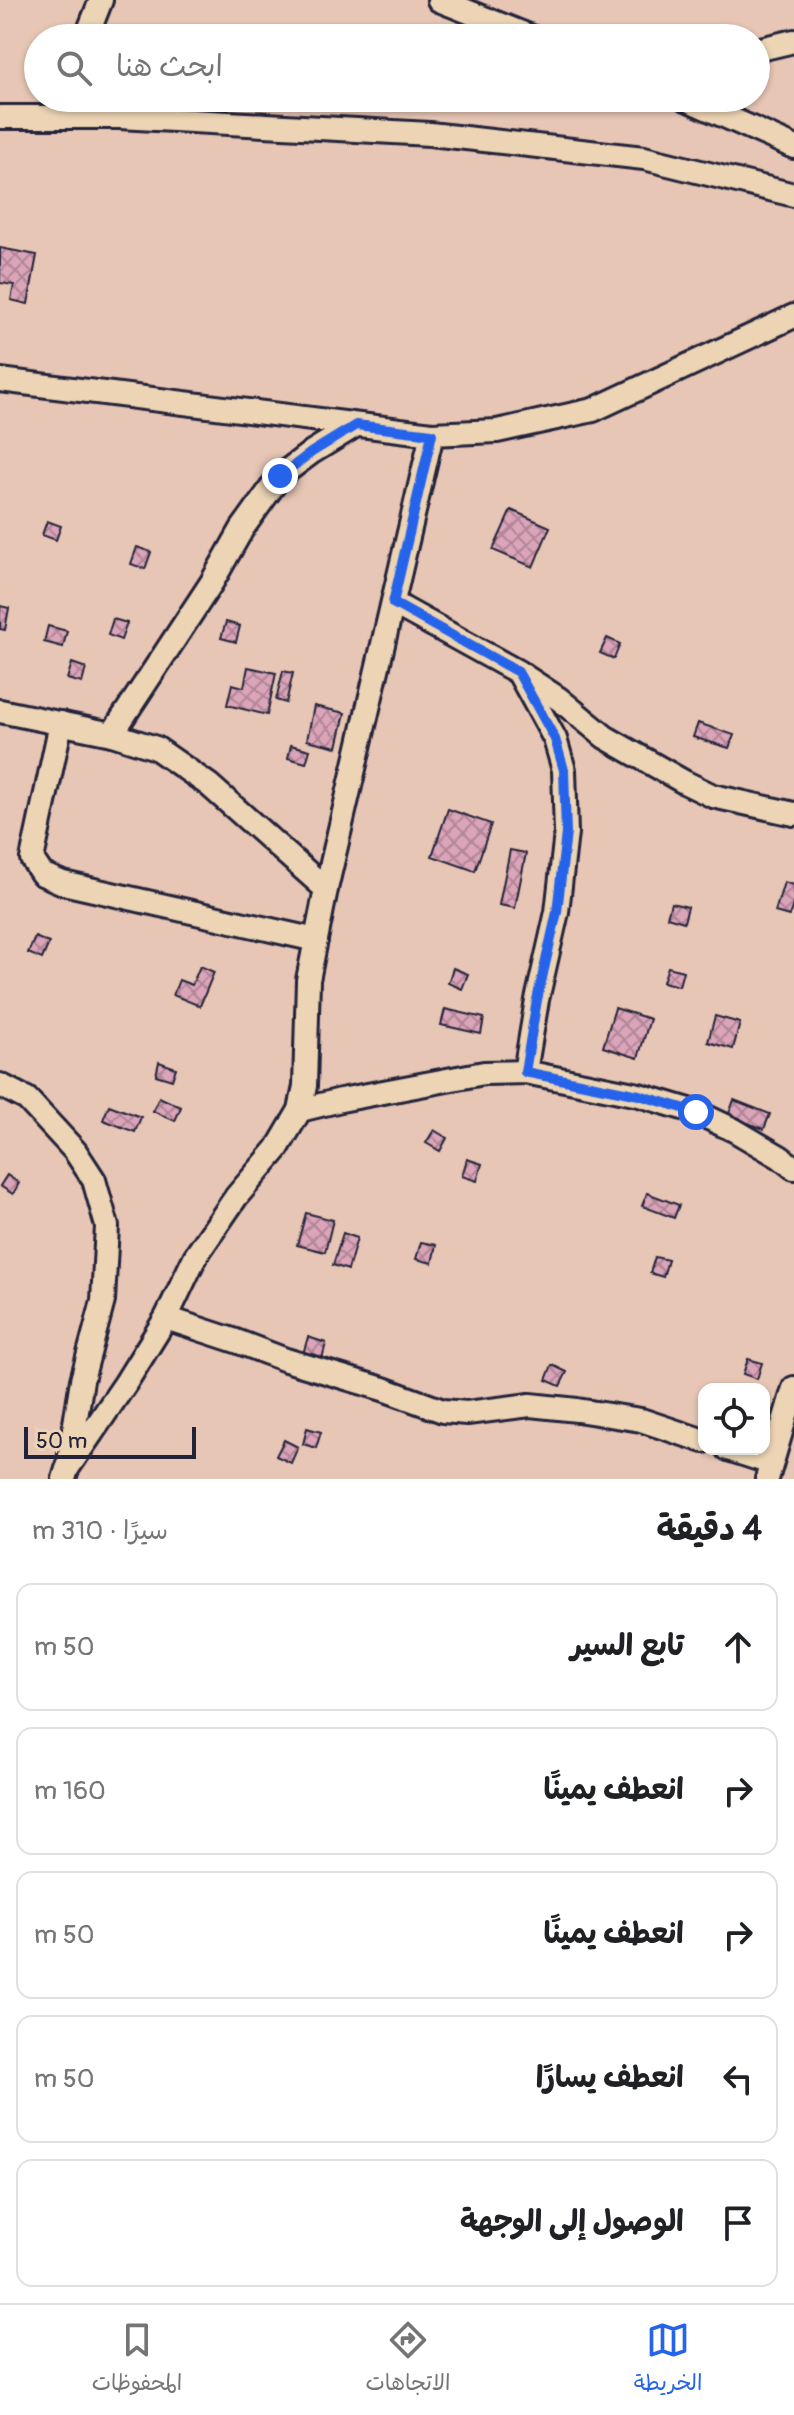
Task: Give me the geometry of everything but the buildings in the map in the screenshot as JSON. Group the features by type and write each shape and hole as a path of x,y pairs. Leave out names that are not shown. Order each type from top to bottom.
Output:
{"street":[{"path":"92,24 101,0"},
{"path":"439,0 499,24"},
{"path":"770,47 794,41"},
{"path":"715,112 794,147"},
{"path":"10,117 119,117 430,134 644,158 794,195"},
{"path":"0,380 432,434 497,431 593,410 794,316"},
{"path":"112,734 212,582 242,529 280,476 356,425"},
{"path":"66,1474 166,1318 195,1257 236,1197 277,1149 300,1110 305,1086 308,980 326,889 432,434"},
{"path":"393,603 518,672 559,699 605,737 684,782 727,800 794,814"},
{"path":"518,672 555,739 564,770 566,833 557,912 525,1072"},
{"path":"0,711 112,734 156,748 209,785 326,889"},
{"path":"61,723 32,859 42,874 63,883 316,940"},
{"path":"300,1110 484,1073 525,1072 639,1095 696,1112 745,1137 794,1168"},
{"path":"0,1085 27,1099 75,1151 94,1180 107,1226 103,1301 82,1380 66,1474"},
{"path":"166,1318 443,1411 467,1413 530,1405 577,1410 641,1420 698,1439"},
{"path":"739,1455 769,1471 794,1388"}],"route":[{"path":"280,476 356,425 432,434 393,603 518,672 555,739 564,770 566,833 557,912 525,1072 639,1095 696,1112"}]}
